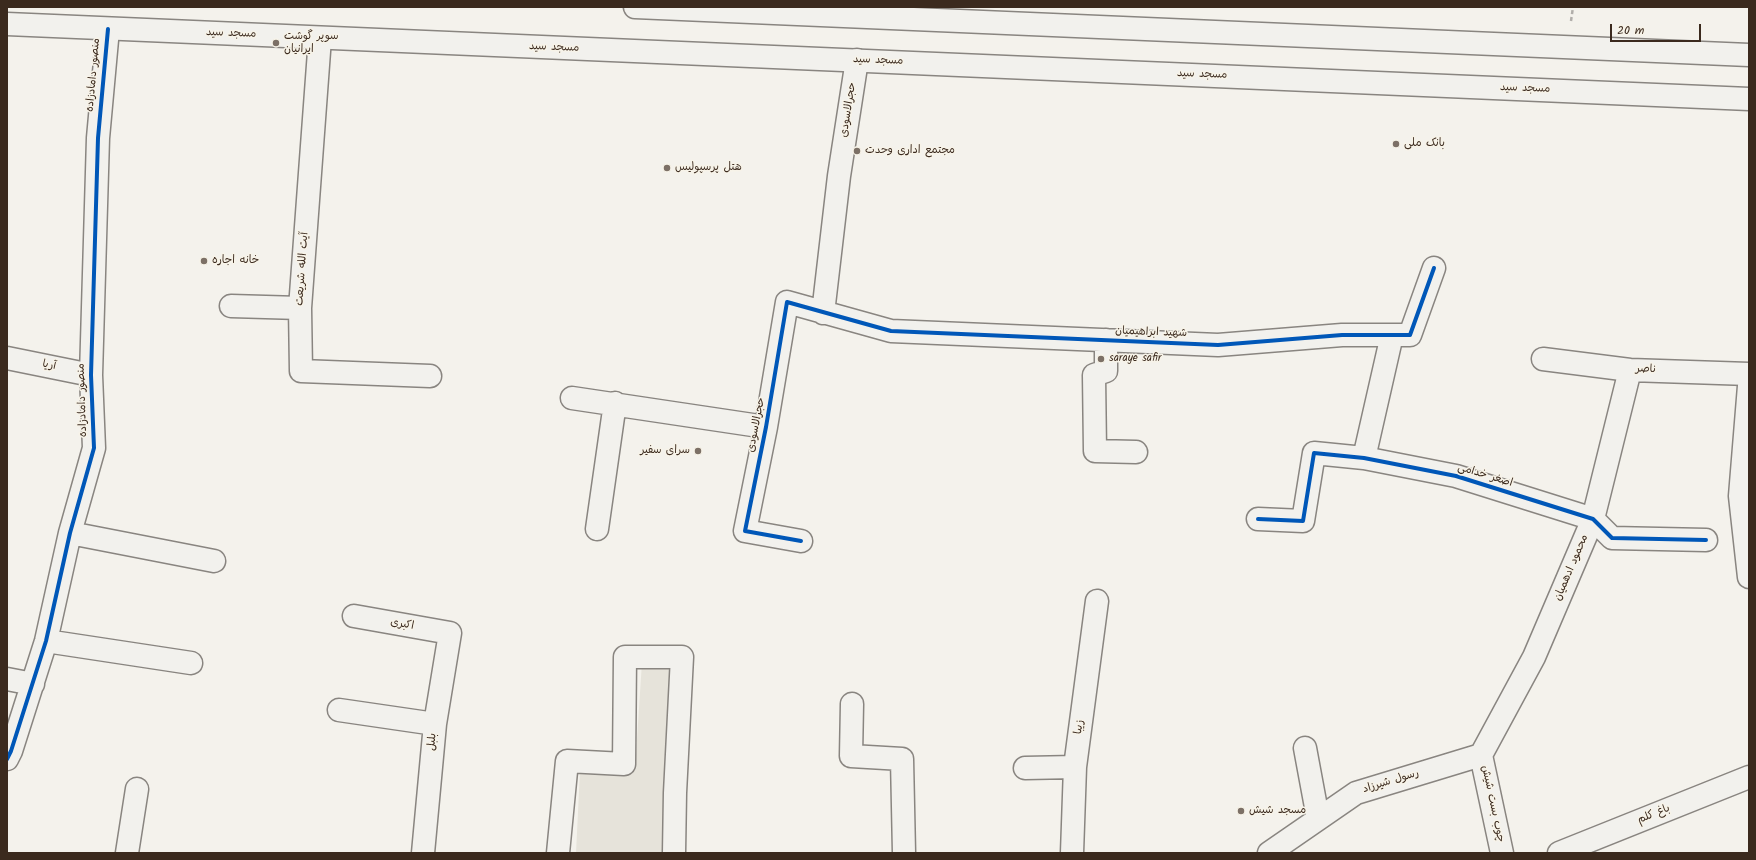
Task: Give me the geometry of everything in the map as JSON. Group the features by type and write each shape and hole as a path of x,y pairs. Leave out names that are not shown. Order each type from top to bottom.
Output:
{"street":[{"path":"635,7 1749,55"},
{"name":"مسجد سید","path":"7,24 1749,99"},
{"name":"منصور دامادزاده","path":"7,759 11,751 46,641 70,533 94,448 91,375 98,138 108,29"},
{"name":"آیت الله شریعت","path":"320,38 300,308 301,371 430,376"},
{"name":"حجرالاسودی","path":"801,541 745,531 766,427 787,302 823,313 839,176 857,60"},
{"name":"شهید ابراهیمیان","path":"823,313 890,331 1218,345 1342,335 1410,335 1434,268"},
{"path":"231,306 300,308"},
{"path":"1364,458 1392,335"},
{"path":"1106,340 1106,371 1094,375 1095,451 1136,452"},
{"name":"آریا","path":"7,358 91,375"},
{"name":"ناصر","path":"1543,359 1630,370 1749,374"},
{"name":"محمود ادهمیان","path":"1481,755 1534,657 1593,518 1630,370"},
{"path":"1749,386 1740,496 1749,577"},
{"path":"572,398 615,403 766,427"},
{"path":"597,529 615,403"},
{"name":"اصغر خدامی","path":"1258,519 1302,521 1314,453 1364,458 1456,476 1593,518 1612,538 1706,540"},
{"path":"70,533 214,561"},
{"name":"زیبا","path":"1072,853 1074,767 1097,601"},
{"name":"اکبری","path":"354,616 450,633"},
{"name":"بلبل","path":"423,853 435,724 450,633"},
{"path":"46,641 191,663"},
{"path":"558,853 567,761 624,764 625,657 682,657 675,793 674,853"},
{"path":"7,679 33,684"},
{"path":"852,704 851,756 902,759 904,853"},
{"path":"339,710 435,724"},
{"path":"1305,748 1318,818"},
{"name":"رسول شیرزاد","path":"1270,853 1318,818 1356,793 1481,755"},
{"name":"چوب بست شیش","path":"1481,755 1501,853"},
{"path":"1025,768 1074,767"},
{"name":"باغ کلم","path":"1559,853 1749,777"},
{"path":"127,853 137,789"}],"shaded area":[{"path":"642,662 671,663 670,853 576,853 580,771 635,770"}],"cycle path":[{"path":"7,759 11,751 46,641 70,533 94,448 91,375 98,138 108,29"},
{"path":"801,541 745,531 766,427 787,302 891,331 1218,345 1342,335 1410,335 1434,268"},
{"path":"1258,519 1303,521 1314,453 1364,458 1456,476 1593,519 1612,538 1706,540"}],"place":[{"name":"سوپر گوشت ایرانیان","path":"276,43"},
{"name":"بانک ملی","path":"1396,144"},
{"name":"مجتمع اداری وحدت","path":"857,151"},
{"name":"هتل پرسپولیس","path":"667,168"},
{"name":"خانه اجاره","path":"204,261"},
{"name":"saraye safir","path":"1101,359"},
{"name":"سرای سفیر","path":"698,451"},
{"name":"مسجد شیش","path":"1241,811"}]}
